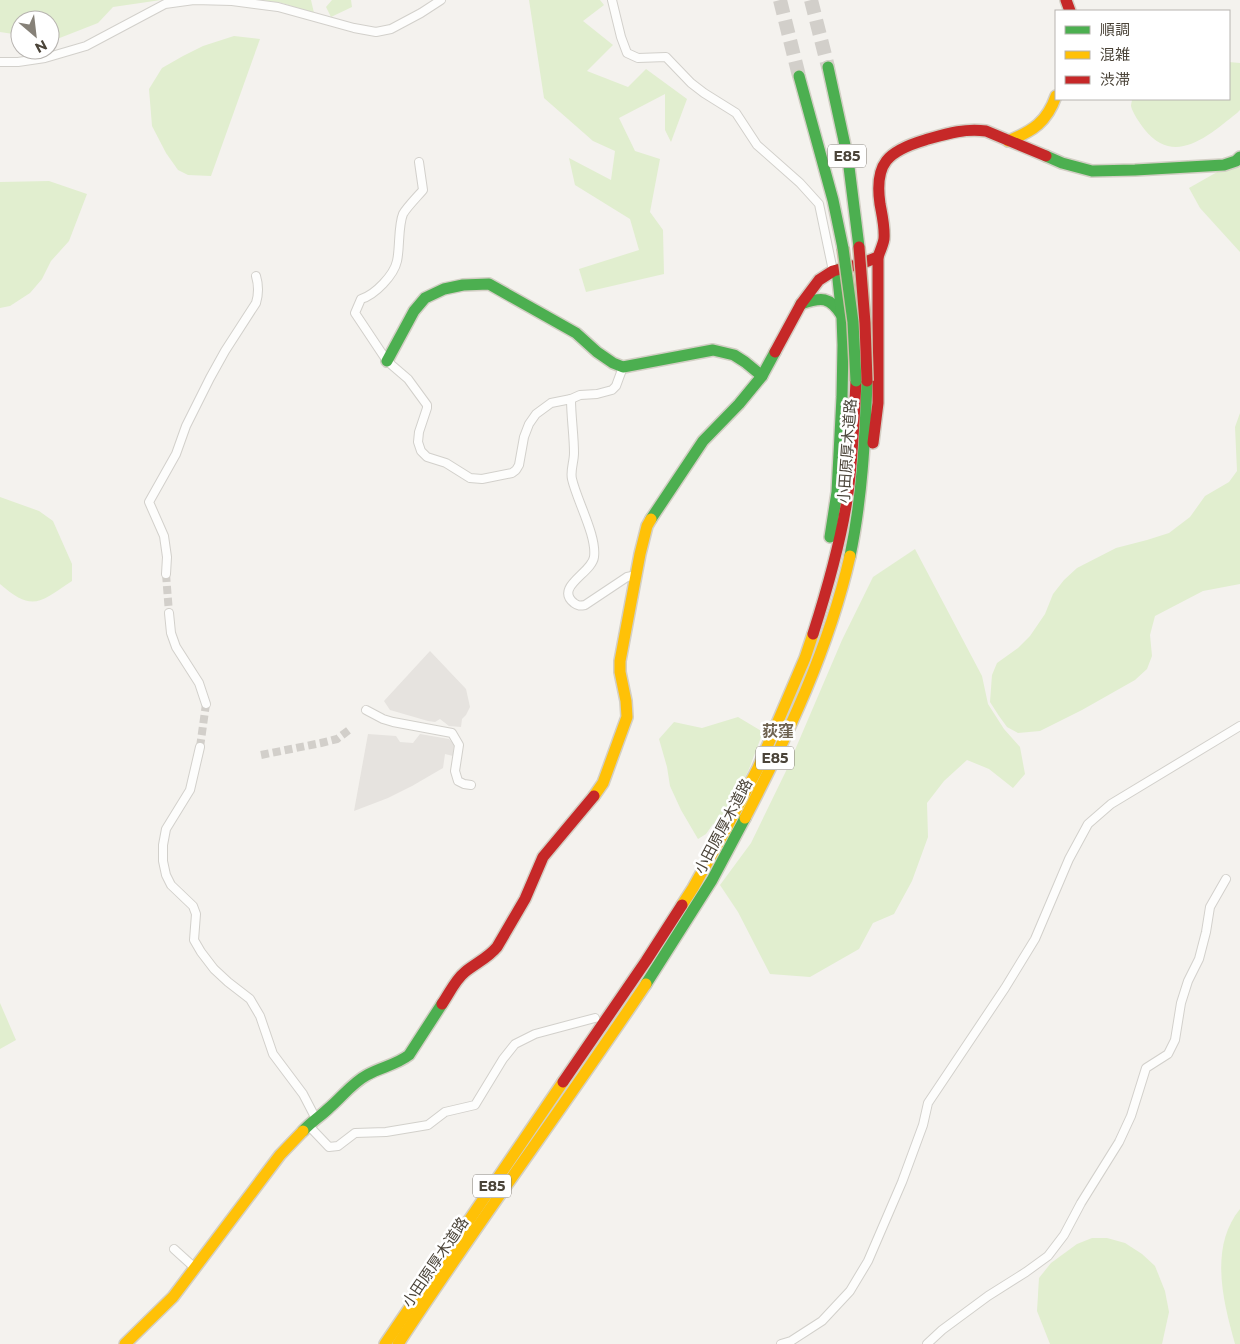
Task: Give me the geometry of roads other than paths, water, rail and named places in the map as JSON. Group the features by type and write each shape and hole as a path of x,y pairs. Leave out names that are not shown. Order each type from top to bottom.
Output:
{"main road":[{"name":"小田原厚木道路","path":"567,1088 693,888 728,828 758,768 805,658 836,552 846,500 861,381 865,323 859,247 848,159 828,67"},
{"name":"小田原厚木道路","path":"385,1344 426,1291 567,1088 652,974 699,901 751,808 790,726 834,614 851,549 860,501 865,449 861,381 844,248 833,200 799,76"},
{"path":"1008,141 1029,132 1040,123 1050,112 1055,99"},
{"path":"860,501 871,459 878,403 878,257 884,238 878,188 879,178 886,160 890,156 917,142 966,129 973,129 986,131 1062,163 1092,171 1224,165 1236,161 1240,157"},
{"path":"125,1344 173,1297 280,1154 312,1122 329,1109 346,1090 367,1075 401,1061 409,1055 459,978 487,958 497,947 525,899 543,857 598,792 627,717 620,661 644,534 651,519 703,441 739,404 762,376 801,304 819,280 835,271 878,257"},
{"path":"805,658 820,592 837,492 842,397 842,317 835,271"},
{"path":"387,361 414,311 426,298 444,289 463,285 489,284 576,333 597,352 613,363 623,367 712,350 734,354 762,376"},
{"path":"801,304 814,299 828,300 834,304 842,317"},
{"name":"小田原厚木道路","path":"398,1344 426,1291"}],"street":[{"path":"0,62 18,62 45,58 86,46 165,4 194,0 232,1 278,7 376,32 391,29 441,0"},
{"path":"612,0 627,53 638,58 666,57 691,83 736,113 757,145 800,183 819,204 835,271"},
{"path":"419,162 423,190 403,214 397,261 378,290 361,299 355,313 387,361 412,383 427,405 428,408 418,438 421,451 427,457 446,463 470,478 482,479 516,470 519,465 524,437 536,414 551,403 580,395 597,394 612,390 616,386 623,367"},
{"path":"166,574 167,557 164,536 148,502 176,454 186,426 210,378 256,303 259,294 256,276"},
{"path":"570,399 574,452 572,478 591,536 594,560 571,585 568,594 572,602 581,606 627,577 637,575"},
{"path":"169,613 171,633 176,647 199,683 206,704"},
{"path":"366,710 383,719 394,722 452,732 459,745 455,771 458,781 464,784 472,784"},
{"path":"781,1344 791,1341 822,1321 850,1291 868,1262 902,1182 928,1103 1005,988 1035,939 1069,859 1088,824 1111,804 1240,726"},
{"path":"200,747 190,790 166,829 162,845 166,875 171,885 193,906 196,914 194,940 201,952 221,976 250,999 260,1016 273,1054 303,1094 312,1122 329,1146 338,1146 356,1133 386,1132 428,1125 445,1112 475,1106 515,1044 535,1034 595,1018"},
{"path":"927,1344 942,1330 988,1296 1048,1256 1064,1235 1080,1203 1119,1142 1131,1116 1146,1068 1168,1054 1174,1040 1181,1002 1188,981 1199,959 1210,907 1226,879"},
{"path":"174,1249 195,1268"}],"tunnel":[{"path":"780,0 799,76"},
{"path":"811,0 828,67"},
{"path":"166,574 169,613"},
{"path":"200,747 206,704"},
{"path":"261,755 337,739 349,730"}],"district":[{"name":"荻窪","path":"778,731"}]}
